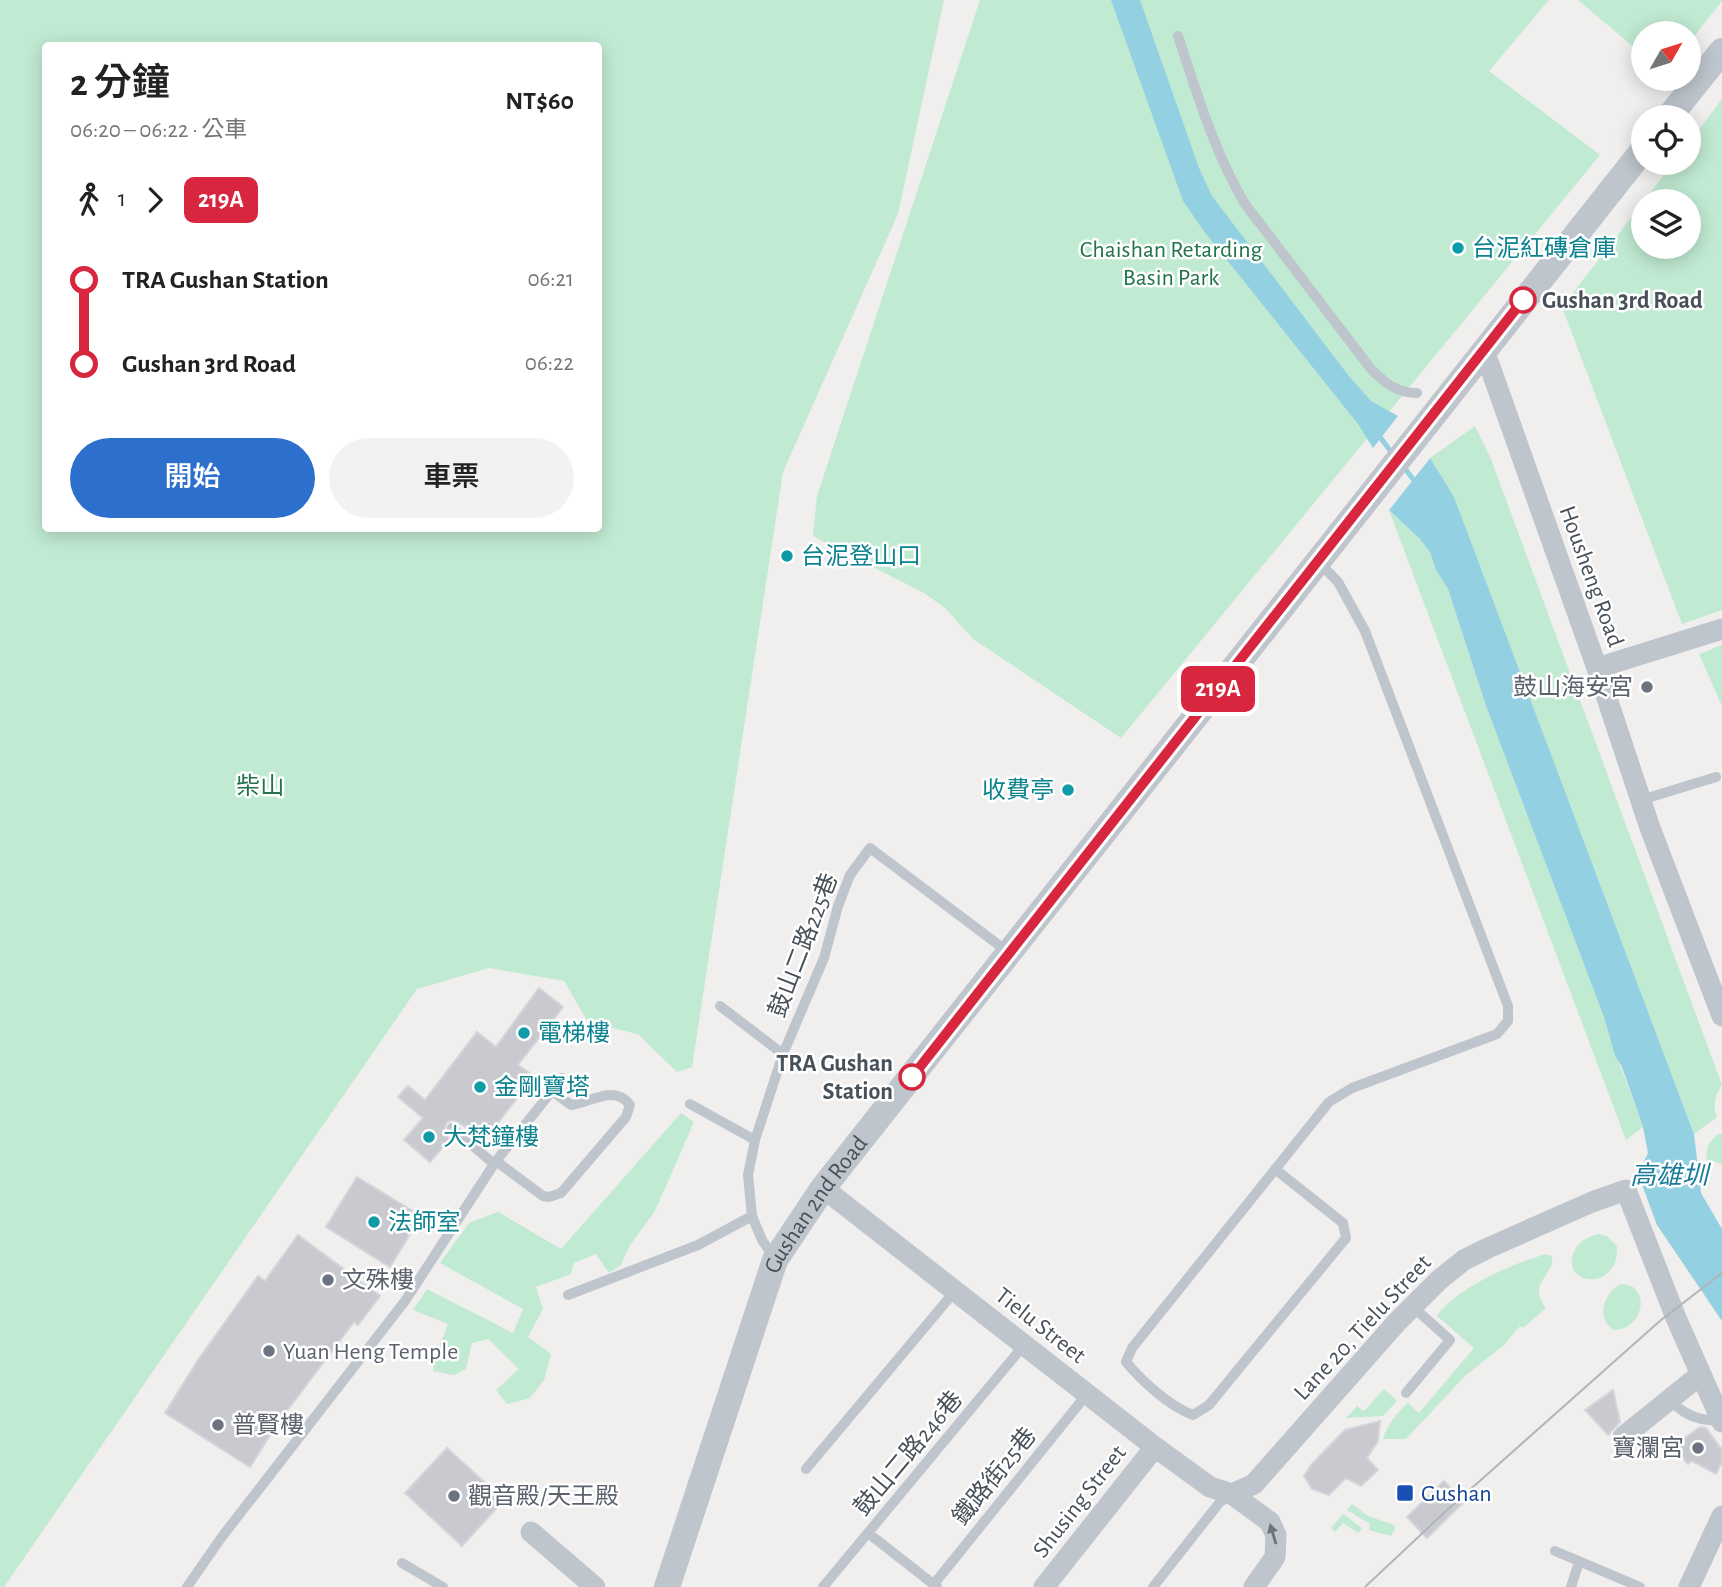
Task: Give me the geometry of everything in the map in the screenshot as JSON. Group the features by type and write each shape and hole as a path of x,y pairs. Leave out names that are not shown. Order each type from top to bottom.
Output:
{"street":[{"path":"1679,105 1722,51"},
{"path":"1484,350 1631,165"},
{"name":"Gushan 2nd Road","path":"667,1587 775,1259 823,1188 1484,350"},
{"name":"Housheng Road","path":"1484,350 1641,800 1722,1016"},
{"path":"1597,668 1722,629"},
{"name":"Tielu Street","path":"823,1188 1155,1447 1210,1487 1232,1494 1270,1522 1276,1535 1275,1557 1254,1587"},
{"name":"Lane 20, Tielu Street","path":"1232,1494 1254,1484 1412,1306 1464,1260 1626,1189 1700,1375"},
{"path":"1623,1437 1700,1375 1722,1421"},
{"name":"Shusing Street","path":"1044,1587 1155,1447"},
{"path":"1689,1587 1722,1516"},
{"path":"531,1532 595,1587"}],"lane":[{"path":"1178,36 1214,142 1245,204 1371,369 1394,388 1407,393 1417,393"},
{"path":"1275,1169 1343,1223 1346,1238 1209,1405 1193,1415 1182,1411 1136,1374 1126,1362 1132,1348 1275,1169 1329,1102 1352,1088 1497,1034 1508,1021 1508,1006 1365,631 1338,582 1318,561"},
{"path":"1641,800 1716,777"},
{"name":"鼓山二路225巷","path":"775,1259 762,1240 752,1216 748,1175 755,1140 783,1054 824,958 838,905 850,875 870,848 1010,954"},
{"path":"720,1006 783,1054"},
{"path":"187,1587 244,1508 405,1301 495,1163 562,1078"},
{"path":"452,1128 495,1163 543,1196 554,1196 567,1188 626,1117 629,1108 628,1101 617,1095 607,1095 574,1105 552,1091"},
{"path":"690,1104 755,1140"},
{"path":"568,1295 698,1245 752,1216"},
{"path":"806,1469 956,1292"},
{"path":"1406,1392 1450,1340 1412,1306"},
{"name":"鼓山二路246巷","path":"823,1587 1024,1345"},
{"name":"鐵路街25巷","path":"936,1586 1087,1394"},
{"path":"1670,1400 1689,1415 1722,1421"},
{"path":"1153,1587 1220,1502 1232,1494"},
{"path":"869,1533 936,1586"},
{"path":"1555,1551 1640,1587"},
{"path":"1571,1587 1579,1562"},
{"path":"402,1563 443,1587"}],"green space":[{"name":"柴山","path":"0,0 944,0 898,214 783,472 692,1067 677,1072 638,1034 588,1022 564,981 489,968 417,989 4,1587 0,1587"},
{"name":"Chaishan Retarding Basin Park","path":"980,0 1549,0 1489,71 1600,155 1121,738 973,639 945,608 924,593 813,536 817,496"},
{"path":"1578,0 1722,0 1701,28 1701,21 1631,21 1631,45"},
{"path":"1722,99 1722,610 1682,624 1562,307 1631,218 1631,259 1701,259 1701,189 1653,189 1664,175 1701,175 1701,127"},
{"path":"1475,426 1491,459 1722,1085 1715,1101 1717,1117 1694,1134 1454,498 1430,458"},
{"path":"1389,510 1430,552 1436,570 1448,589 1486,706 1643,1127 1626,1140"},
{"path":"1722,645 1722,706 1699,654"},
{"path":"681,1113 694,1122 655,1211 630,1245 621,1265 609,1273 596,1254 574,1263 571,1274 536,1287 543,1309 528,1337 551,1354 544,1380 530,1398 507,1404 496,1390 519,1369 488,1339 472,1343 466,1369 454,1375 433,1371 448,1324 413,1310 427,1289 513,1333 523,1309 440,1263 469,1223 498,1212 561,1249"},
{"path":"1718,1134 1722,1134 1722,1164 1707,1160 1706,1156 1708,1146"},
{"path":"1599,1234 1607,1236 1617,1246 1616,1261 1610,1271 1601,1277 1583,1278 1576,1273 1572,1265 1573,1254 1583,1240"},
{"path":"1545,1254 1552,1256 1550,1269 1539,1292 1546,1308 1523,1328 1520,1326 1504,1345 1465,1376 1406,1439 1383,1439 1390,1423 1408,1403 1419,1413 1474,1348 1437,1316 1446,1305 1486,1278"},
{"path":"1621,1284 1631,1286 1637,1291 1640,1307 1632,1323 1614,1330 1608,1325 1603,1312 1606,1299"},
{"path":"1384,1389 1397,1401 1383,1416 1346,1418 1357,1406 1364,1411"},
{"path":"1352,1504 1368,1516 1394,1525 1391,1536 1369,1530 1370,1524 1347,1510"},
{"path":"1343,1514 1362,1528 1358,1533 1343,1523 1335,1532 1331,1528"}],"water":[{"path":"1111,0 1140,0 1199,168 1212,196 1348,375 1371,401 1398,416 1373,448 1358,424 1203,230 1183,201"},
{"name":"高雄圳","path":"1430,458 1454,497 1694,1134 1701,1193 1722,1229 1722,1321 1657,1225 1638,1174 1648,1153 1643,1127 1486,706 1448,589 1436,570 1430,552 1389,510"}],"pier":[{"path":"1428,455 1430,458 1389,510 1387,507"}],"building":[{"path":"539,988 563,1007 518,1065 534,1076 484,1141 463,1125 453,1120 447,1122 444,1130 451,1138 430,1162 404,1140 423,1118 398,1097 408,1086 425,1100 477,1032 496,1047"},
{"name":"法師室","path":"357,1177 421,1216 390,1267 326,1227"},
{"path":"298,1235 380,1296 358,1325 354,1322 277,1424 250,1467 165,1413 198,1360 258,1276 265,1281"},
{"path":"1613,1390 1620,1422 1608,1435 1585,1410"},
{"path":"1380,1421 1378,1441 1367,1458 1378,1470 1361,1486 1346,1478 1329,1495 1312,1489 1304,1476 1345,1430"},
{"name":"寶瀾宮","path":"1700,1427 1706,1428 1722,1450 1722,1462 1716,1474 1692,1461 1688,1464 1674,1446"},
{"name":"觀音殿/天王殿","path":"447,1448 504,1500 462,1546 405,1493"},
{"path":"1444,1481 1464,1502 1427,1538 1407,1517"}],"waterway":[{"path":"1377,433 1392,453"},
{"path":"1403,466 1416,483"}],"tram line":[{"path":"1365,1587 1446,1511 1661,1320 1722,1273"}],"bus line":[{"name":"219A","path":"912,1077 1523,300"}],"place":[{"name":"台泥紅磚倉庫","path":"1458,248"},
{"name":"Gushan 3rd Road","path":"1523,300"},
{"name":"台泥登山口","path":"787,556"},
{"name":"鼓山海安宮","path":"1647,687"},
{"name":"收費亭","path":"1068,790"},
{"name":"電梯樓","path":"524,1033"},
{"name":"TRA Gushan Station","path":"912,1077"},
{"name":"金剛寶塔","path":"480,1087"},
{"name":"大梵鐘樓","path":"429,1137"},
{"name":"法師室","path":"374,1222"},
{"name":"文殊樓","path":"328,1280"},
{"name":"Yuan Heng Temple","path":"269,1351"},
{"name":"普賢樓","path":"218,1425"},
{"name":"寶瀾宮","path":"1698,1448"},
{"name":"Gushan","path":"1405,1493"},
{"name":"觀音殿/天王殿","path":"454,1496"}]}
